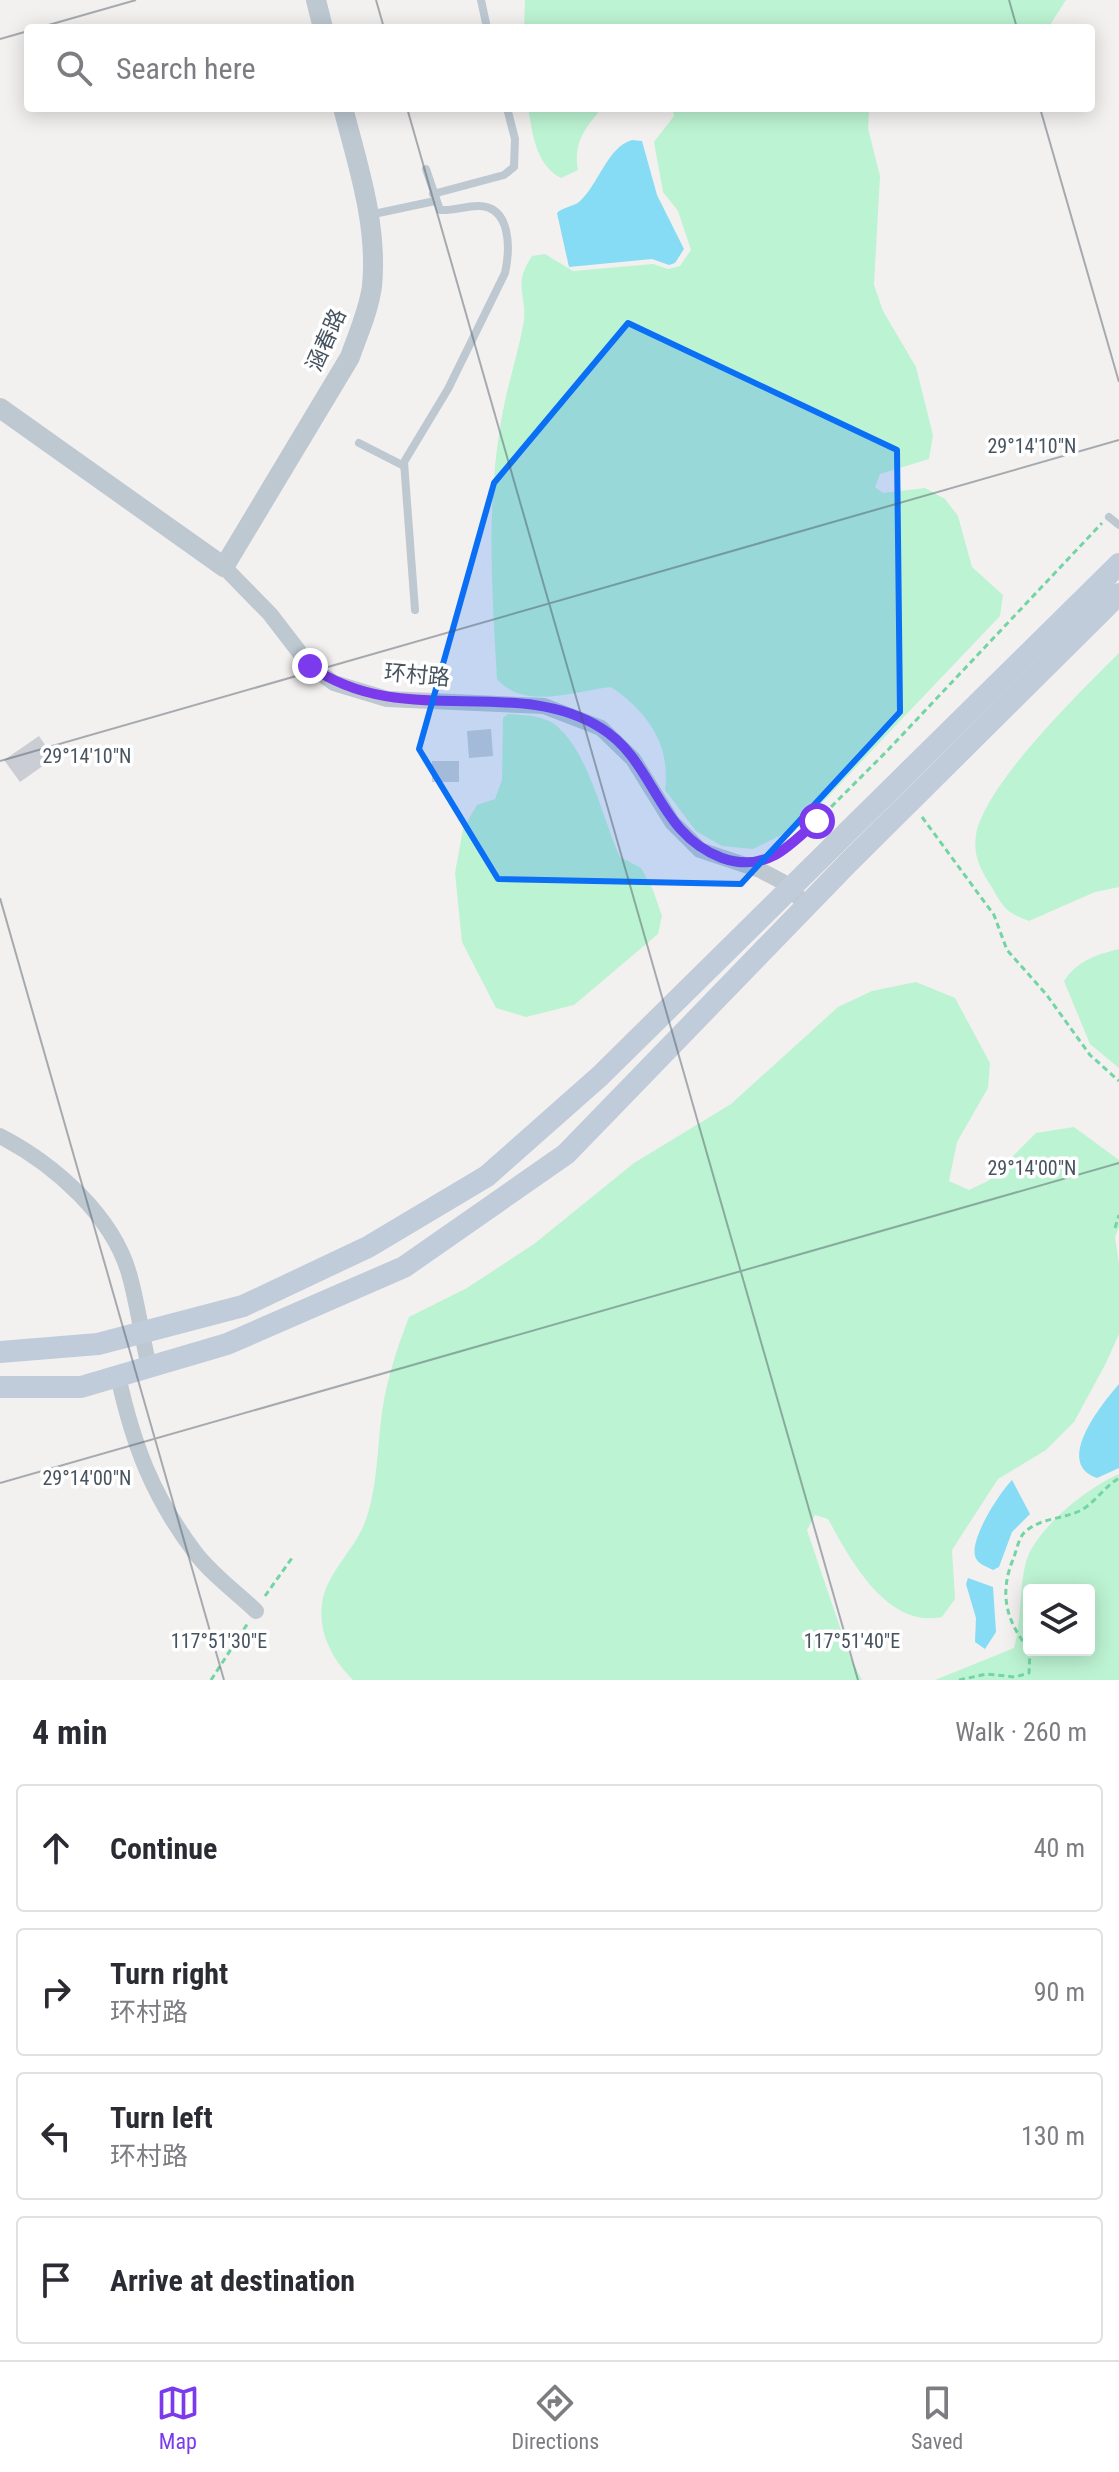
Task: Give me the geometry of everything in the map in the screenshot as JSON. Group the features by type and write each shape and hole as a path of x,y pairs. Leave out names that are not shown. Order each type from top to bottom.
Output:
{"main road":[{"path":"0,1352 98,1344 243,1306 368,1247 487,1176 600,1076 1119,564"},
{"path":"0,1387 81,1387 227,1344 404,1267 554,1163 907,804 1119,594"}],"street":[{"path":"316,0 322,24"},
{"name":"涵春路","path":"224,567 350,357 371,287 369,215 344,112"},
{"name":"环村路","path":"0,408 224,567 270,614 310,666 334,683 387,699 544,706 601,728 633,759 672,822 700,850 760,870 790,889 807,905"},
{"path":"0,1136 23,1148 78,1193 108,1232 130,1274 149,1367"},
{"path":"118,1376 132,1440 159,1497 195,1553 256,1611"}],"lane":[{"path":"481,0 486,24"},
{"path":"369,215 504,175 514,167 515,139 508,112"},
{"path":"415,610 404,466 407,454 448,389 505,273 509,253 507,230 496,212 481,206 443,211 434,197 426,169"},
{"path":"359,443 404,466"},
{"path":"1109,517 1119,525"}],"path":[{"path":"734,862 758,861 776,855 817,821 1109,517"},
{"path":"907,804 926,821 974,884 994,915 1007,950 1046,994 1090,1055 1119,1081"},
{"path":"1115,1228 1119,1215"},
{"path":"1023,1642 1012,1628 1005,1598 1006,1576 1024,1534 1047,1520 1086,1508 1103,1488 1119,1478"},
{"path":"959,1680 987,1674 1015,1677 1029,1673 1029,1656"}],"highlighted area":[{"path":"628,323 897,450 900,712 741,884 498,879 419,749 494,483"}],"green space":[{"path":"525,0 1066,0 1051,24 524,24"},
{"path":"529,112 599,112 579,144 578,170 561,178 540,157"},
{"path":"673,112 869,112 868,128 880,176 874,285 883,311 916,367 933,435 929,459 880,474 875,487 883,493 925,488 945,499 958,516 972,567 1003,595 1000,616 800,826 753,849 722,846 696,831 665,790 664,758 654,731 636,707 611,687 535,697 508,689 497,679 493,615 493,486 503,410 523,326 523,276 532,256 545,254 573,271 653,264 668,269 680,266 691,250 678,211 663,192 654,142 674,116"},
{"path":"1119,653 1119,887 1095,892 1029,921 1006,908 981,868 975,842 983,814 1015,765"},
{"path":"508,714 551,722 575,747 593,784 620,857 641,868 662,916 658,934 574,1005 526,1017 496,1008 462,942 455,873 463,829 477,805 495,799 502,780 503,718"},
{"path":"1119,949 1119,1068 1090,1044 1064,981 1081,963"},
{"path":"916,982 955,998 990,1063 988,1088 957,1142 949,1181 969,1190 988,1181 1036,1133 1074,1127 1119,1160 1119,1227 1115,1237 1119,1264 1119,1334 1074,1422 1046,1450 998,1479 952,1550 955,1599 942,1617 922,1618 888,1602 859,1571 828,1519 815,1515 807,1530 850,1657 862,1680 353,1680 328,1646 322,1625 322,1603 329,1581 360,1533 369,1509 384,1400 409,1317 467,1288 534,1244 634,1163 731,1104 838,1007 872,991"},
{"path":"1119,1474 1119,1680 935,1680 1014,1648 1026,1562 1040,1536 1078,1499"}],"water":[{"path":"632,140 642,141 657,195 684,249 675,263 669,265 652,259 569,267 557,213 579,202 609,158"},
{"path":"1119,1384 1119,1468 1097,1478 1085,1470 1079,1460 1080,1447 1093,1419"},
{"path":"1012,1480 1030,1514 1012,1532 999,1567 993,1570 977,1560 976,1543 992,1507"},
{"path":"968,1578 993,1587 996,1632 985,1649 975,1642 976,1618 966,1584"}],"building":[{"path":"491,729 493,756 469,758 467,731"},
{"path":"39,736 54,758 20,782 4,760"},
{"path":"432,761 459,761 459,782 432,782"}],"route":[{"path":"310,666 334,683 387,699 544,706 601,728 633,759 672,822 700,850 734,862 758,861 776,855 817,821"}]}
